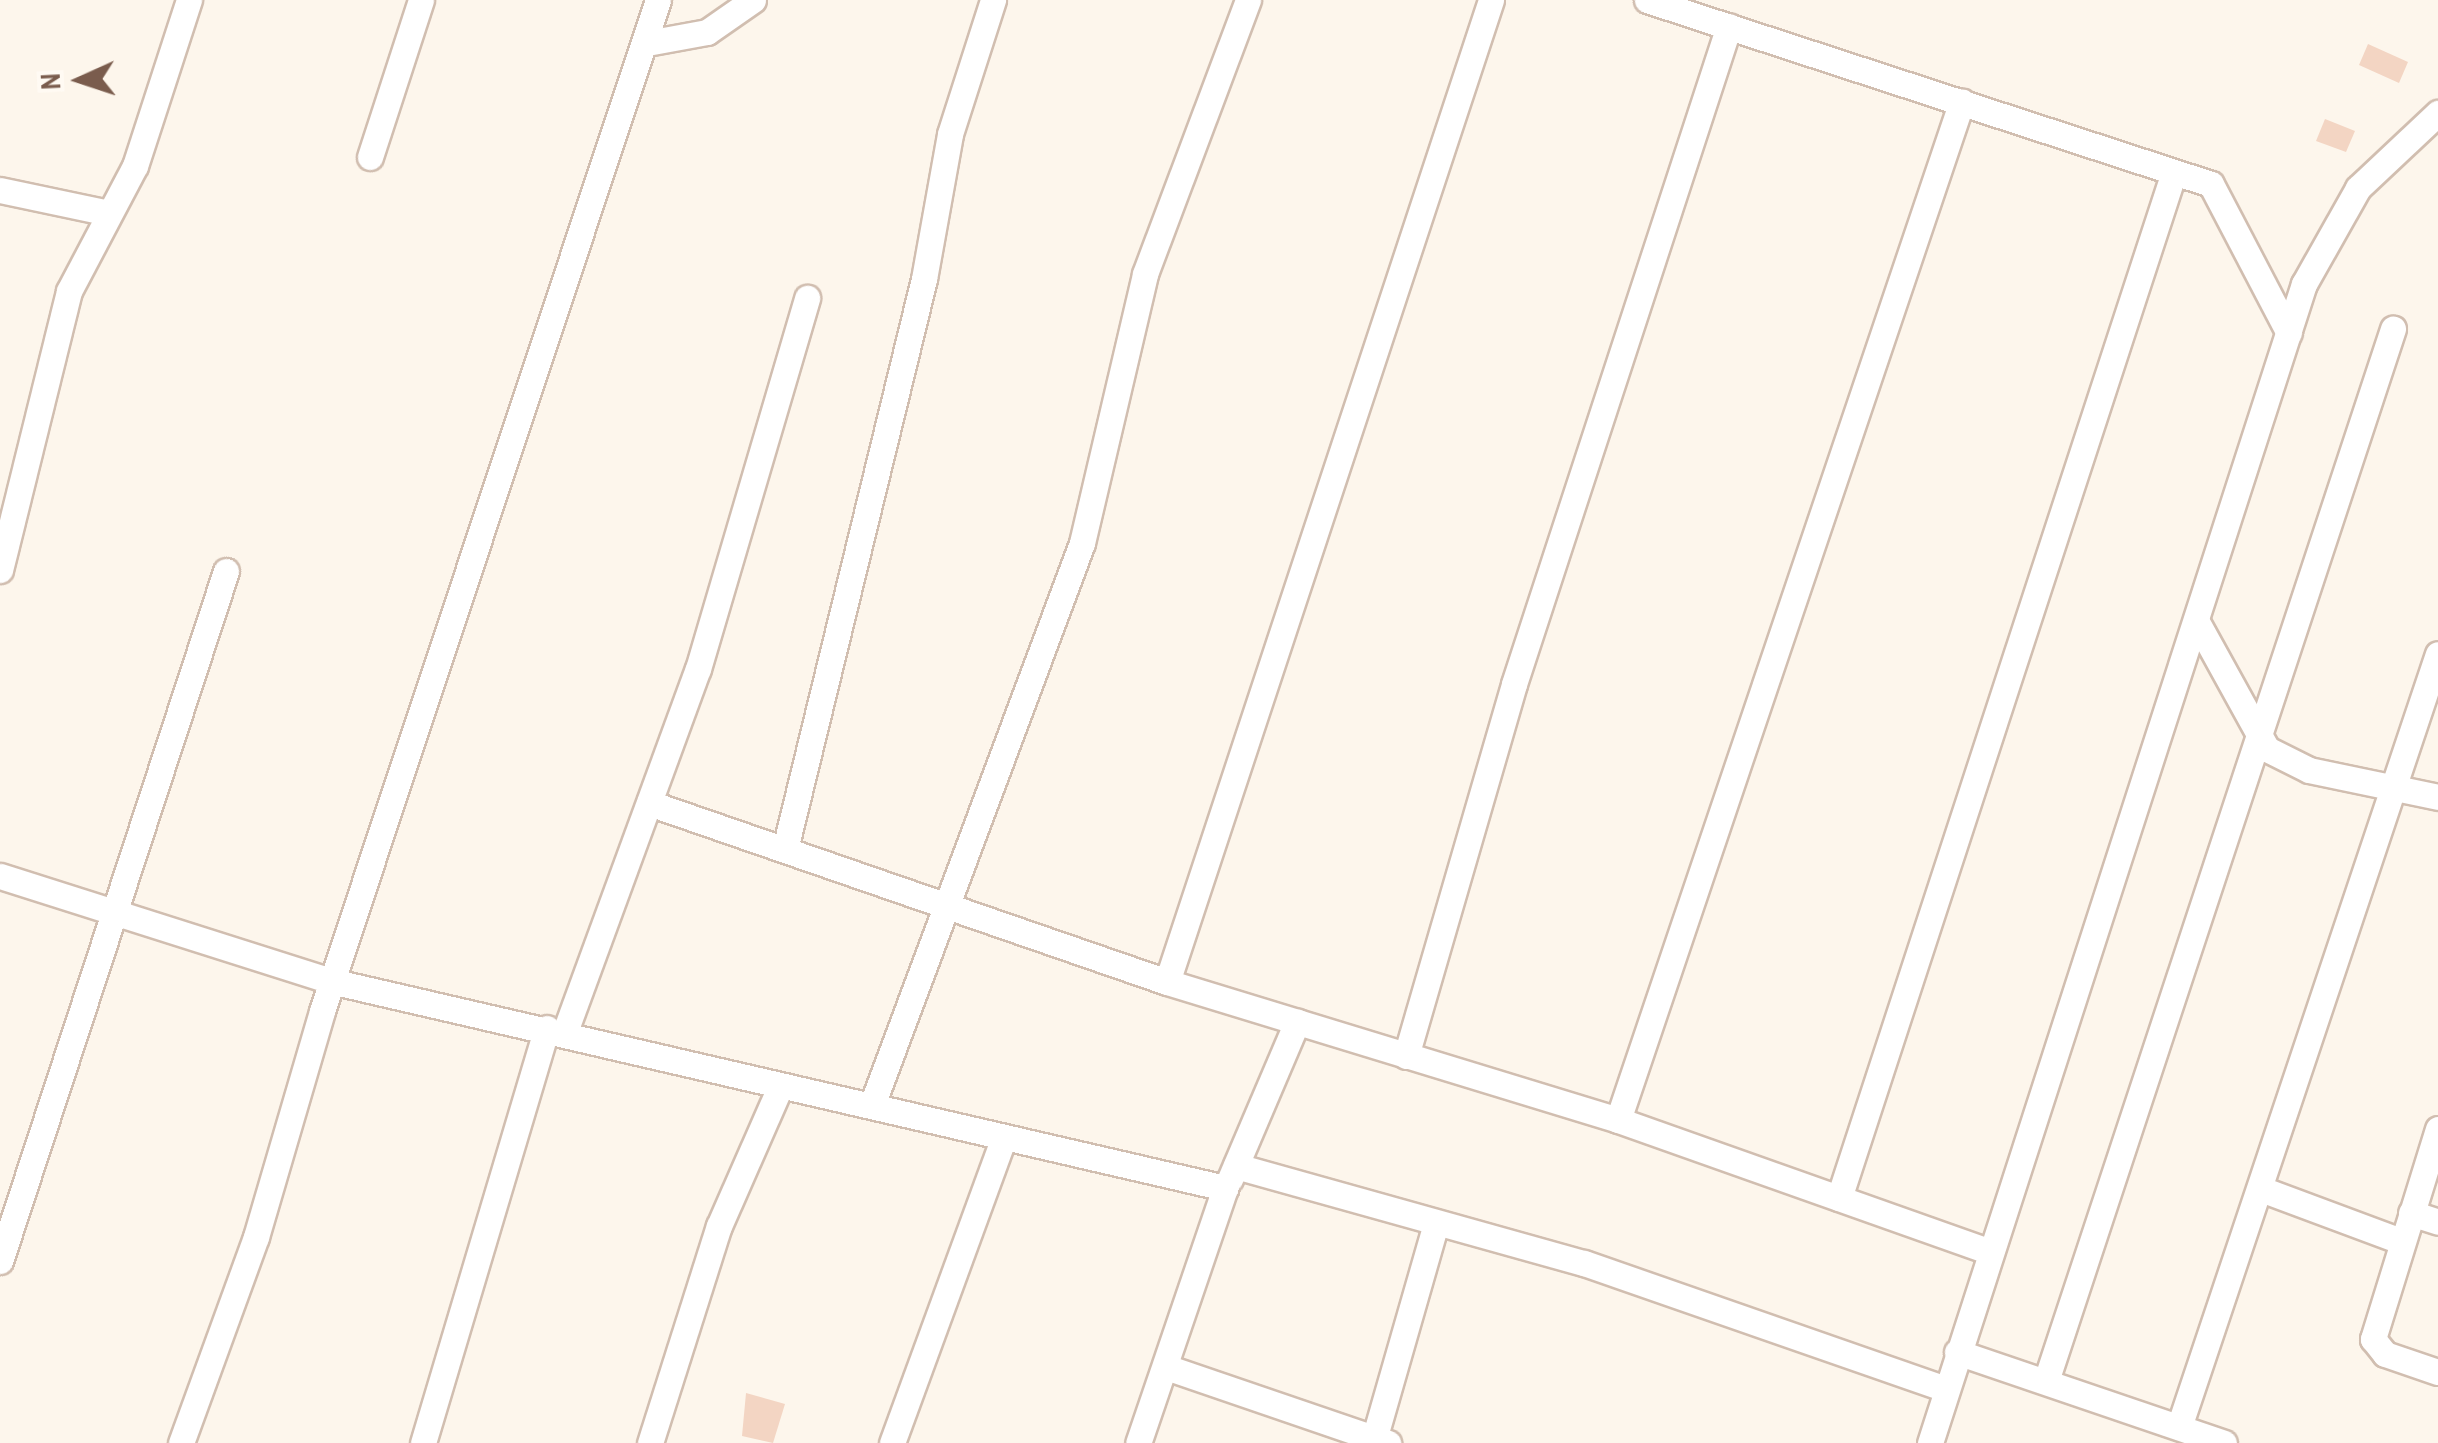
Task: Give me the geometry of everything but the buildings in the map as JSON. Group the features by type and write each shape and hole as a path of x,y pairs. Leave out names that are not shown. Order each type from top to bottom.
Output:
{"street":[{"path":"0,570 69,291 135,166 188,0"},
{"path":"370,157 422,0"},
{"path":"180,1443 647,43 658,0"},
{"path":"647,43 707,32 753,0"},
{"path":"784,850 924,279 950,134 993,0"},
{"path":"872,1104 1082,542 1144,274 1248,0"},
{"path":"1167,982 1491,0"},
{"path":"1647,0 1678,5 1728,26 2211,184 2289,333"},
{"path":"1406,1056 1514,684 1728,26"},
{"path":"1618,1120 1962,101"},
{"path":"1930,1443 2289,333 2334,219 2438,112"},
{"path":"1840,1198 2174,172"},
{"path":"0,190 109,213"},
{"path":"423,1443 557,1028 649,803 698,669 807,298"},
{"path":"2047,1378 2392,329"},
{"path":"0,1261 110,911 226,571"},
{"path":"2197,622 2258,738 2309,770 2438,797"},
{"path":"2179,1427 2438,654"},
{"path":"649,803 1167,982 1618,1120 1990,1252"},
{"path":"0,876 335,982 557,1028 779,1089 872,1104 1002,1142 1231,1177 1436,1223 1584,1263 1946,1390"},
{"path":"1138,1443 1231,1177 1297,1022"},
{"path":"650,1443 718,1226 779,1089"},
{"path":"2438,1128 2373,1339 2384,1354 2438,1372"},
{"path":"892,1443 1002,1142"},
{"path":"2261,1189 2401,1241"},
{"path":"2411,1213 2438,1222"},
{"path":"1166,1367 1379,1442 1436,1223"},
{"path":"1957,1352 2047,1378 2224,1443"}]}
